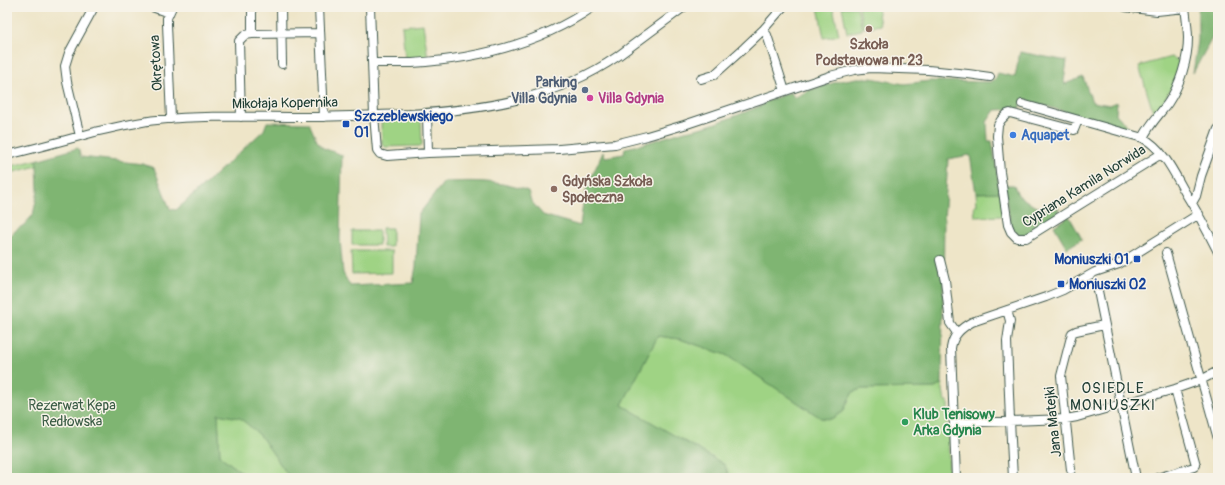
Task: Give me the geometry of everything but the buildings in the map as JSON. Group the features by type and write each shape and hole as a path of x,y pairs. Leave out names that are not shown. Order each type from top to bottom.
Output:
{"street":[{"path":"80,136 67,82 65,66 69,53 94,7"},
{"path":"152,7 171,10"},
{"path":"252,7 252,34"},
{"path":"281,7 282,64"},
{"path":"319,7 324,117"},
{"path":"370,7 374,115 377,150 380,154 388,156 428,153 559,149 615,144 662,132 830,76 864,68 928,70 990,77"},
{"path":"372,63 412,63 464,57 510,47 545,35 570,22 593,7"},
{"name":"Mikołaja Kopernika","path":"7,155 128,124 171,119 324,117 427,113 480,107 527,97 562,87 607,64 684,7"},
{"path":"700,79 714,75 763,30 782,7"},
{"path":"1125,7 1157,11 1185,7 1188,37 1181,75 1168,102 1147,130 1143,138"},
{"name":"Okrętowa","path":"171,10 166,24 171,119"},
{"path":"763,30 767,35 785,91"},
{"path":"241,117 239,41 245,35 252,34 320,33"},
{"path":"1022,104 1143,138 1154,146 1173,170 1218,252"},
{"path":"427,113 428,153"},
{"name":"Cypriana Kamila Norwida","path":"1078,120 1074,130 1010,113 1001,120 998,125 997,136 999,163 1008,225 1011,232 1017,238 1026,238 1161,154"},
{"path":"1192,203 1196,196 1201,176 1218,128"},
{"path":"956,478 951,348 954,338 962,327 972,322 1046,297 1063,290 1095,272 1119,264 1198,214"},
{"path":"1166,253 1218,439"},
{"path":"940,260 945,280 950,323 957,333"},
{"path":"1098,291 1136,478"},
{"path":"1007,310 1010,321 1007,341 1013,478"},
{"name":"Jana Matejki","path":"1071,470 1061,376 1071,335 1076,331 1104,325"},
{"path":"954,423 1066,419 1087,415 1175,389 1201,380 1218,371"},
{"path":"1157,478 1194,467 1196,465 1175,389"}],"green space":[{"path":"818,7 833,7 839,35 824,38"},
{"path":"842,7 857,7 862,30 847,33"},
{"path":"859,7 877,7 880,25 863,28"},
{"path":"1201,7 1218,7 1218,27 1193,73 1198,41 1198,10"},
{"path":"423,24 428,58 405,59 402,26"},
{"name":"Rezerwat Kępa Redłowska","path":"1020,52 1067,61 1064,81 1065,84 1083,77 1092,102 1110,105 1117,102 1116,114 1133,132 1023,99 1019,109 995,110 987,122 988,141 992,141 1000,192 976,193 970,155 948,159 944,221 942,384 935,388 861,389 853,392 843,412 831,419 821,418 726,355 680,339 658,336 622,405 725,465 729,478 290,478 260,435 240,418 218,414 220,456 249,478 7,478 7,238 9,238 16,230 24,225 33,215 38,191 36,160 78,148 81,157 143,164 154,168 170,209 176,210 264,130 267,122 309,123 317,141 323,148 342,155 340,239 343,273 350,286 413,283 416,266 419,214 444,182 496,183 517,187 528,191 531,201 543,215 580,226 587,187 603,152 605,157 624,154 625,148 714,124 763,105 763,103 791,92 794,98 810,90 840,81 857,78 871,78 904,84 929,81 991,82 996,78 998,73 1015,77"},
{"path":"1171,57 1181,62 1170,90 1154,115 1139,66"},
{"path":"420,118 421,146 385,147 382,144 381,124 383,120"},
{"path":"36,160 37,166 7,174 7,167"},
{"path":"1004,185 1014,185 1018,195 1034,206 1045,209 1059,208 1057,215 1030,233 1021,235 1016,233 1011,228"},
{"path":"1000,192 1003,216 975,217 974,205 977,205 976,193"},
{"path":"1069,216 1082,239 1067,248 1054,226"},
{"path":"382,228 392,228 392,247 383,247"},
{"path":"352,231 379,231 379,245 352,245"},
{"path":"351,251 392,251 392,273 352,274"},
{"path":"658,336 680,339 726,355 821,418 831,419 843,412 853,392 861,389 935,388 942,384 945,401 948,401 949,478 729,478 725,465 622,405"},
{"path":"218,414 240,418 260,435 290,478 249,478 220,456"}],"place":[{"name":"Szkoła Podstawowa nr 23","path":"869,29"},
{"name":"Parking Villa Gdynia","path":"585,90"},
{"name":"Villa Gdynia","path":"590,98"},
{"name":"Szczeblewskiego 01","path":"346,124"},
{"name":"Aquapet","path":"1013,135"},
{"name":"Gdyńska Szkoła Społeczna","path":"554,189"},
{"name":"Moniuszki 01","path":"1137,259"},
{"name":"Moniuszki 02","path":"1061,284"},
{"name":"Klub Tenisowy Arka Gdynia","path":"905,422"}],"district":[{"name":"OSIEDLE MONIUSZKI","path":"1113,396"}]}
